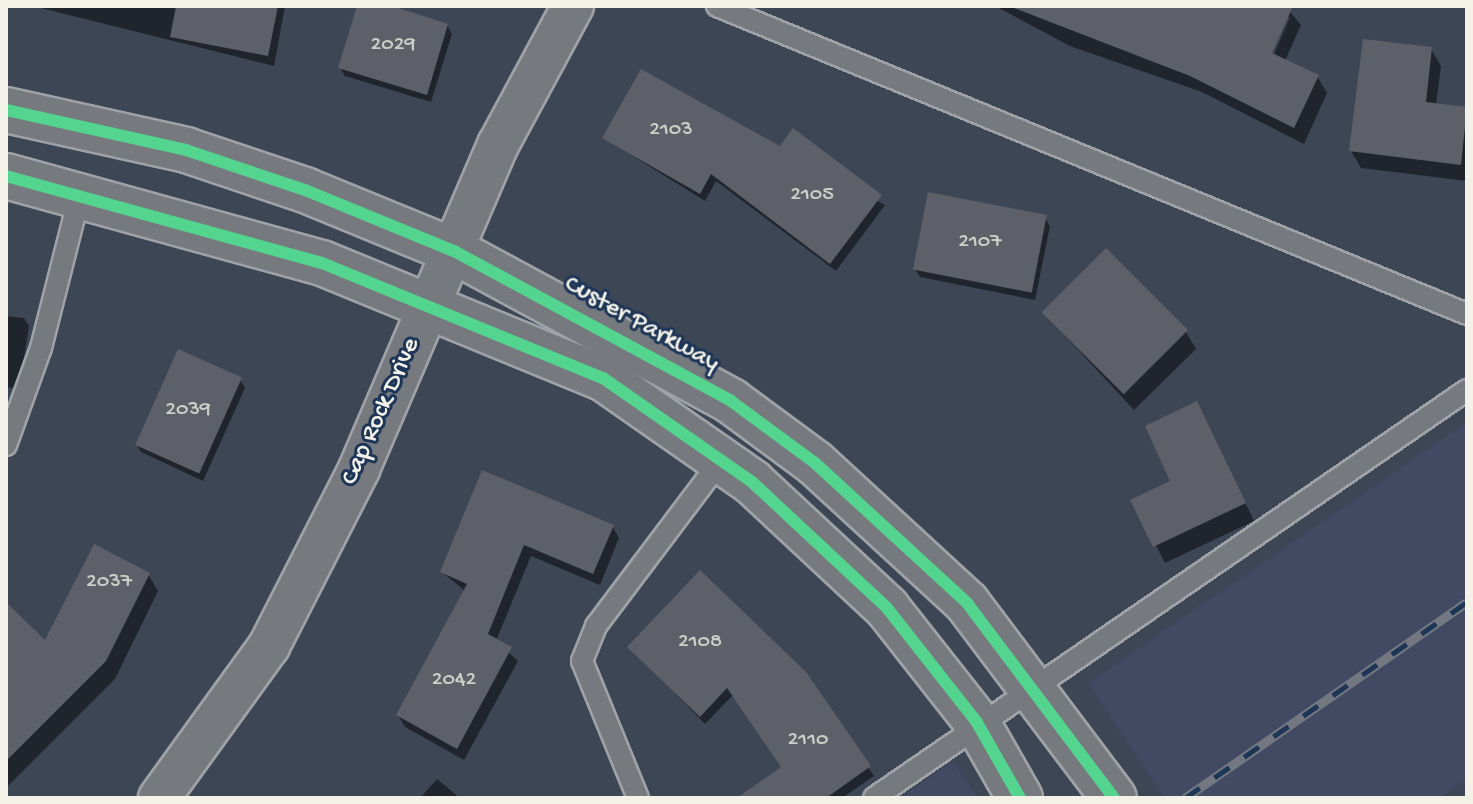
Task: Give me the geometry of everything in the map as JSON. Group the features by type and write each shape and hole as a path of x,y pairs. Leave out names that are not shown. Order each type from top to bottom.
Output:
{"street":[{"name":"Cap Rock Drive","path":"159,798 269,646 359,469 498,145 573,6"},
{"name":"Custer Parkway","path":"6,110 186,150 454,251 606,327 731,401 815,463 967,603 1037,688 1114,798"},
{"path":"6,176 322,263 603,378 721,460 887,608 976,721 1020,798"}],"lane":[{"path":"717,6 1467,314"},
{"path":"6,445 41,348 80,194"},
{"path":"874,798 976,721 1037,688 1467,390"},
{"path":"638,798 582,661 596,626 721,460"}],"shaded area":[{"path":"1467,422 1467,779 1439,798 1165,798 1088,683"},
{"path":"953,761 978,798 900,798"}],"building":[{"path":"176,6 278,6 268,56 170,37"},
{"path":"357,6 392,6 448,24 427,95 338,68"},
{"path":"1009,6 1293,6 1272,53 1319,75 1294,128 1190,76"},
{"path":"1363,39 1432,47 1426,102 1467,107 1461,165 1349,151"},
{"path":"641,69 780,146 793,128 882,195 830,264 711,174 700,194 602,138"},
{"path":"928,192 1047,215 1032,293 913,270"},
{"path":"1106,248 1188,330 1124,394 1042,312"},
{"path":"178,349 242,377 199,473 135,445"},
{"path":"1197,401 1246,503 1153,547 1130,500 1170,481 1145,426"},
{"path":"482,470 614,525 593,574 524,545 488,634 512,647 457,749 396,715 467,584 440,572"},
{"path":"94,544 150,573 106,661 6,761 6,602 45,640"},
{"path":"700,570 806,672 871,766 826,798 737,798 781,767 727,688 700,717 627,647"}],"railway":[{"path":"1185,798 1467,602"}],"cycle path":[{"path":"6,110 186,150 305,190 454,251 731,401 815,463 967,603 1114,798"},
{"path":"6,176 322,263 603,378 752,482 887,608 976,721 1020,798"}]}
